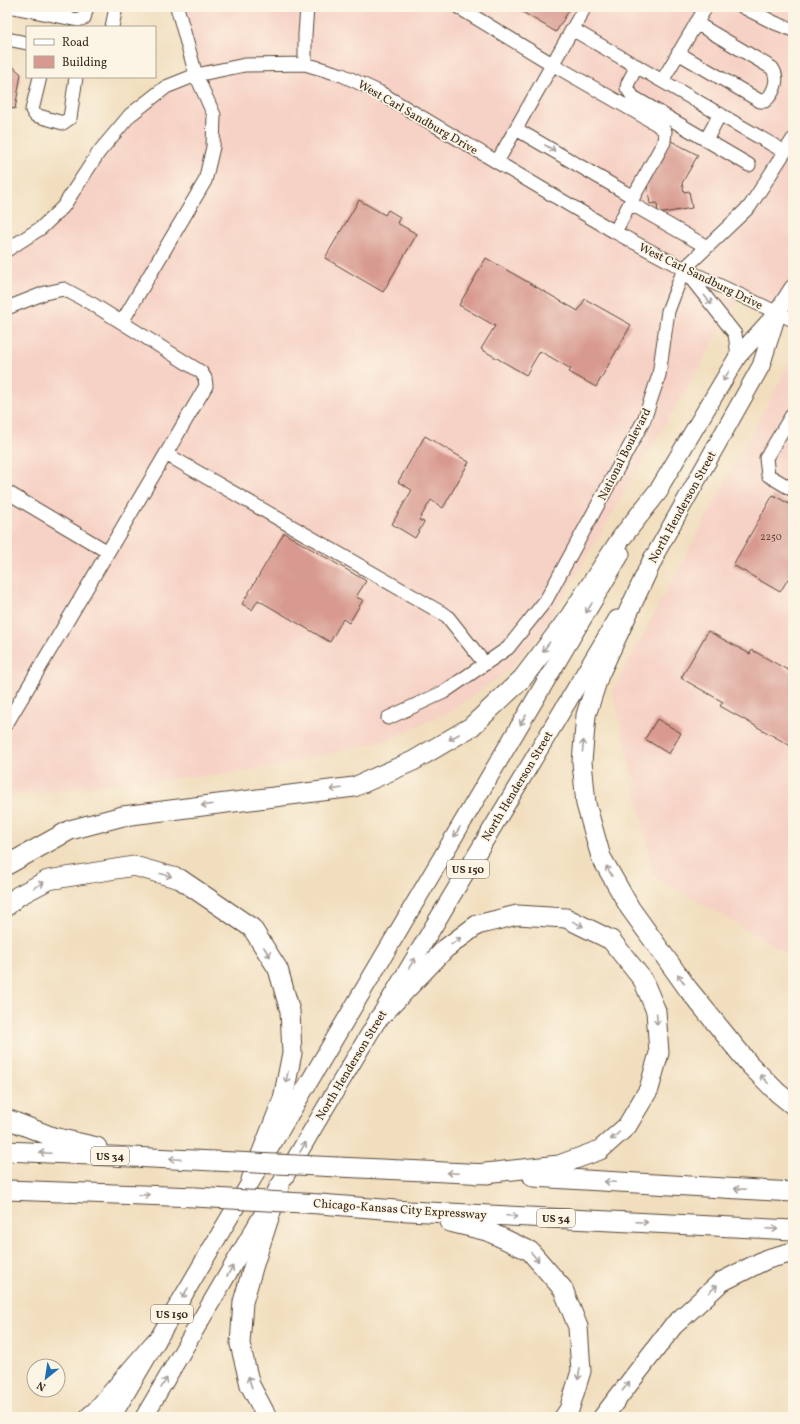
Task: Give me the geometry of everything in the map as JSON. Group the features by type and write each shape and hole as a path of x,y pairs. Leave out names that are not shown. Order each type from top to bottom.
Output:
{"highway":[{"path":"7,864 70,830 123,816 354,787 413,761 471,727 522,679 570,616 622,537 659,490"},
{"path":"654,557 599,675 586,715 582,762 586,804 601,857 630,908 688,989 749,1064 778,1093 793,1105"},
{"path":"7,906 18,896 48,880 134,866 180,879 252,928 278,969 290,1010 292,1052 283,1099 251,1180"},
{"path":"379,1018 445,949 477,925 517,915 566,918 611,940 643,980 656,1011 659,1053 649,1089 627,1126 600,1150 559,1165 476,1174"},
{"path":"7,1119 53,1137 139,1158"},
{"name":"US 34","path":"7,1151 476,1174 793,1192"},
{"path":"267,1417 250,1385 240,1344 243,1302 279,1187"},
{"name":"Chicago-Kansas City Expressway","path":"7,1190 195,1196 320,1204 408,1212 793,1230"},
{"path":"7,1199 122,1194"},
{"path":"408,1212 487,1231 530,1251 562,1289 578,1327 581,1371 569,1410 564,1417"},
{"path":"603,1417 673,1326 721,1282 767,1259 793,1252"},
{"path":"89,1417 96,1411 156,1341"}],"main road":[{"name":"North Henderson Street","path":"156,1341 738,356 777,314 793,288"},
{"name":"North Henderson Street","path":"144,1417 379,1018 654,557 762,366 777,314"},
{"name":"US 150","path":"112,1417 156,1341"}],"street":[{"path":"13,7 50,11 78,20 84,18 87,7"},
{"path":"112,26 116,7"},
{"path":"122,322 205,181 213,147 214,115 196,75 177,7"},
{"path":"305,64 305,35 308,7"},
{"path":"458,7 552,64 655,123 665,131 664,142 631,200 615,232"},
{"path":"497,162 585,7"},
{"path":"662,81 706,7"},
{"path":"751,9 793,30"},
{"path":"678,53 760,101 765,101 771,96 776,77 775,71 772,68 696,22"},
{"path":"572,29 785,152"},
{"path":"7,39 26,43"},
{"name":"West Carl Sandburg Drive","path":"7,250 41,228 63,207 99,152 130,115 166,87 196,75 245,65 305,64 342,75 379,92 615,232 684,269 777,314 793,320"},
{"path":"637,66 627,88 633,97 749,165"},
{"path":"40,78 32,110 35,115 64,123 70,118 76,78"},
{"path":"706,140 720,114"},
{"path":"516,129 707,247"},
{"name":"National Boulevard","path":"388,718 444,692 508,648 546,600 644,420 659,375 668,311 684,269 750,206 793,139"},
{"path":"684,269 735,334 738,356"},
{"path":"7,308 45,293 64,289 94,305 201,372 205,378 206,386 7,723"},
{"path":"793,413 766,458 768,475 793,490"},
{"path":"166,454 447,616 485,664"},
{"path":"7,492 108,552"}],"shaded area":[{"path":"177,7 793,7 793,320 741,296 543,631 511,668 451,711 389,739 268,769 7,795 7,250 41,228 130,115 196,75"},
{"path":"793,357 793,957 654,876 613,690"}],"building":[{"path":"514,7 571,7 556,32"},
{"path":"7,61 21,74 15,109 7,107"},
{"path":"671,141 698,155 682,183 684,192 689,191 692,208 658,214 657,203 650,204 647,183"},
{"path":"359,200 385,215 388,210 400,217 397,223 417,234 383,292 325,258"},
{"path":"486,258 578,311 585,299 631,325 596,387 569,372 571,369 540,351 526,375 481,349 495,326 459,305"},
{"path":"425,436 469,462 443,508 431,500 419,520 424,522 415,538 392,524 412,490 398,482"},
{"path":"773,495 793,506 793,582 788,579 780,592 733,565"},
{"path":"284,533 366,581 356,597 363,600 349,623 343,619 330,642 258,600 252,610 242,604"},
{"path":"708,631 750,654 752,650 793,673 793,744 791,746 720,706 723,702 681,678"},
{"path":"657,719 681,733 669,754 645,739"}]}
